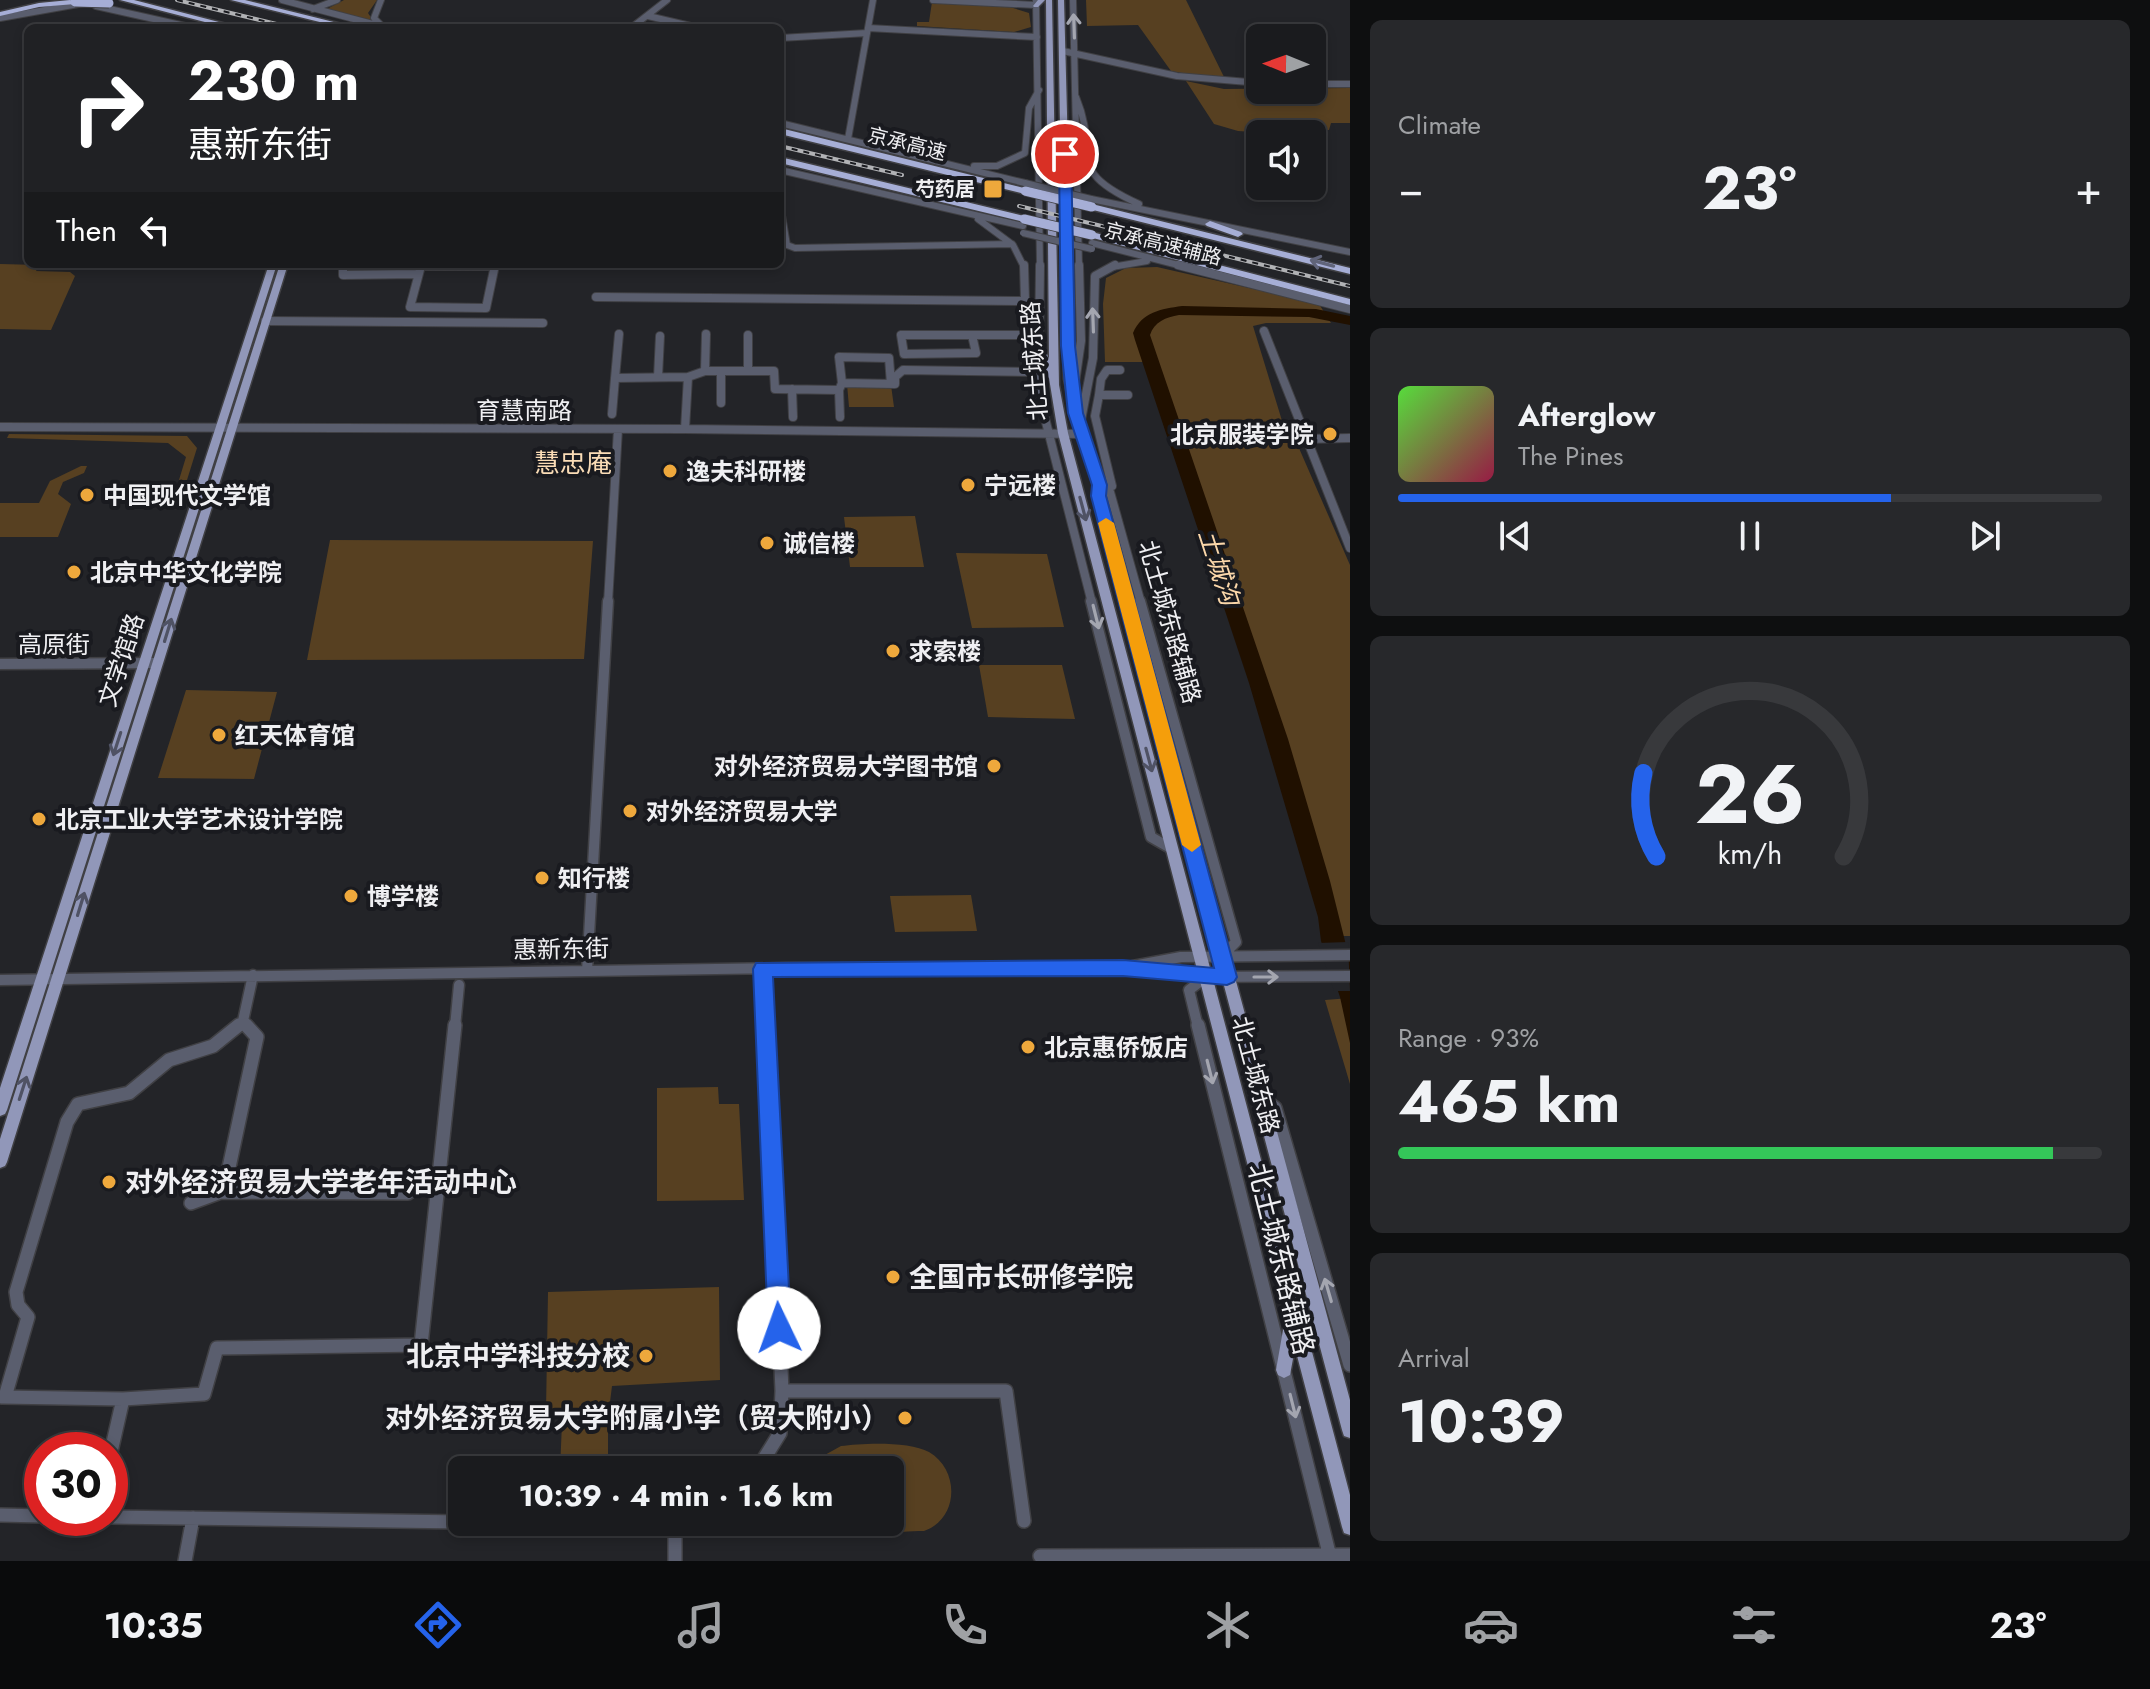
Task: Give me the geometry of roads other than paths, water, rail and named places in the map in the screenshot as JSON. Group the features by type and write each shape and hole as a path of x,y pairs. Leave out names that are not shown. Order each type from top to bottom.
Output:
{"highway":[{"path":"0,7 19,0"},
{"path":"124,0 221,24"},
{"path":"235,0 309,13"},
{"path":"260,0 342,24"},
{"path":"0,16 39,5 107,1 184,15"},
{"name":"京承高速","path":"784,132 1091,200 1295,256"},
{"name":"京承高速","path":"784,162 1023,226 1303,290"},
{"path":"1210,224 1295,256 1350,271"},
{"path":"1246,281 1303,290 1350,302"}],"main road":[{"name":"北土城东路","path":"1049,0 1054,385 1063,433 1350,1527"},
{"name":"北土城东路","path":"1062,1 1068,357 1073,398 1082,430 1106,486 1099,496 1136,640 1350,1430"},
{"name":"文学馆路","path":"0,1162 157,663 272,268"},
{"name":"文学馆路","path":"0,1110 143,663 283,268"},
{"path":"1039,344 1054,385"},
{"path":"1284,1370 1293,1310"}],"street":[{"path":"77,4 89,0"},
{"path":"282,0 309,13 365,24"},
{"path":"309,13 337,0"},
{"path":"381,0 374,18 381,24"},
{"path":"637,24 667,0"},
{"path":"848,139 873,0"},
{"path":"933,0 1037,3 1040,207 1039,344 1035,375"},
{"path":"1073,0 1081,341 1073,398"},
{"path":"94,6 107,1"},
{"path":"77,4 122,10 178,24"},
{"path":"648,16 682,24"},
{"path":"784,38 867,30 1037,37"},
{"path":"1063,51 1177,76 1246,82"},
{"path":"1326,84 1350,84"},
{"path":"948,164 997,166 1025,153 1029,108 1039,88"},
{"path":"1074,95 1084,112 1091,172 1105,191 1091,200"},
{"path":"784,124 1025,184"},
{"path":"809,138 896,151"},
{"path":"784,162 850,185"},
{"path":"997,166 998,171 1025,184"},
{"path":"784,171 1023,226"},
{"path":"1101,183 1138,204 1175,216"},
{"name":"京承高速辅路","path":"1091,200 1350,252"},
{"path":"957,210 994,228 1011,244 1027,268 1026,335 1049,433 1151,837 1172,849"},
{"path":"1011,244 1013,235 1023,226"},
{"path":"1092,243 1118,258 1117,264"},
{"name":"京承高速辅路","path":"1092,243 1350,309"},
{"path":"784,245 795,248 902,248 1011,244"},
{"path":"1082,430 1093,358 1092,283 1100,271 1117,264 1144,261 1172,263"},
{"path":"343,268 343,275 416,274"},
{"path":"420,268 410,307 486,308 494,268"},
{"path":"596,297 1027,301"},
{"path":"265,321 543,323"},
{"path":"1264,331 1350,548"},
{"path":"612,414 619,334"},
{"path":"705,371 706,334"},
{"path":"748,335 748,371"},
{"path":"972,335 976,353 904,359 901,335 972,335 1026,335"},
{"path":"658,377 660,336"},
{"path":"1081,341 1093,358"},
{"path":"840,417 839,357 889,358 891,384"},
{"path":"615,378 688,377 705,371 774,371 775,389 792,389 895,384 895,377 903,370 1035,375"},
{"path":"1106,486 1095,416 1101,379 1107,370 1120,370"},
{"path":"721,371 721,403"},
{"path":"685,429 688,377"},
{"path":"792,389 793,417"},
{"path":"1099,395 1128,395"},
{"name":"育慧南路","path":"0,427 1049,433 1082,430"},
{"path":"587,971 618,429"},
{"path":"1305,439 1350,438"},
{"name":"北土城东路辅路","path":"1106,486 1236,942 1221,957"},
{"name":"高原街","path":"0,664 157,663"},
{"name":"惠新东街","path":"1123,968 1181,957 1350,955"},
{"name":"惠新东街","path":"0,980 763,969 1123,968 1206,977 1350,976"},
{"path":"763,969 782,1391 780,1433 766,1456"},
{"path":"253,975 243,1021 213,1046 169,1060 129,1093 78,1104 67,1122 16,1292 18,1305 28,1317 3,1397 123,1399 204,1394 217,1348 421,1345 459,985"},
{"name":"北土城东路辅路","path":"1206,977 1189,990 1331,1558"},
{"path":"221,1192 257,1037 243,1021"},
{"name":"北土城东路辅路","path":"1259,1096 1275,1108 1350,1365"},
{"path":"191,1203 221,1192 408,1193"},
{"path":"782,1391 1006,1391 1024,1521"},
{"path":"115,1432 123,1399"},
{"path":"0,1515 24,1516"},
{"path":"128,1517 448,1522"},
{"path":"185,1561 193,1518"},
{"path":"675,1561 677,1536"},
{"path":"1040,1556 1331,1558 1350,1555"}],"water":[{"name":"土城沟","path":"1182,306 1316,309 1350,316 1350,325 1309,317 1179,315 1161,321 1150,335 1288,739 1330,881 1350,961 1350,1043 1340,997 1321,941 1318,917 1249,683 1133,333 1147,316"}],"railway":[{"path":"177,0 276,24"},
{"path":"784,147 902,175"},
{"path":"1019,206 1350,286"}],"place":[{"name":"芍药居","path":"993,189"},
{"name":"北京服装学院","path":"1330,434"},
{"name":"逸夫科研楼","path":"670,471"},
{"name":"宁远楼","path":"968,485"},
{"name":"中国现代文学馆","path":"87,495"},
{"name":"诚信楼","path":"767,543"},
{"name":"北京中华文化学院","path":"74,572"},
{"name":"求索楼","path":"893,651"},
{"name":"红天体育馆","path":"219,735"},
{"name":"对外经济贸易大学图书馆","path":"994,766"},
{"name":"对外经济贸易大学","path":"630,811"},
{"name":"北京工业大学艺术设计学院","path":"39,819"},
{"name":"知行楼","path":"542,878"},
{"name":"博学楼","path":"351,896"},
{"name":"北京惠侨饭店","path":"1028,1047"},
{"name":"对外经济贸易大学老年活动中心","path":"109,1182"},
{"name":"全国市长研修学院","path":"893,1277"},
{"name":"北京中学科技分校","path":"646,1356"},
{"name":"对外经济贸易大学附属小学（贸大附小）","path":"905,1418"}],"district":[{"name":"慧忠庵","path":"573,463"}]}
